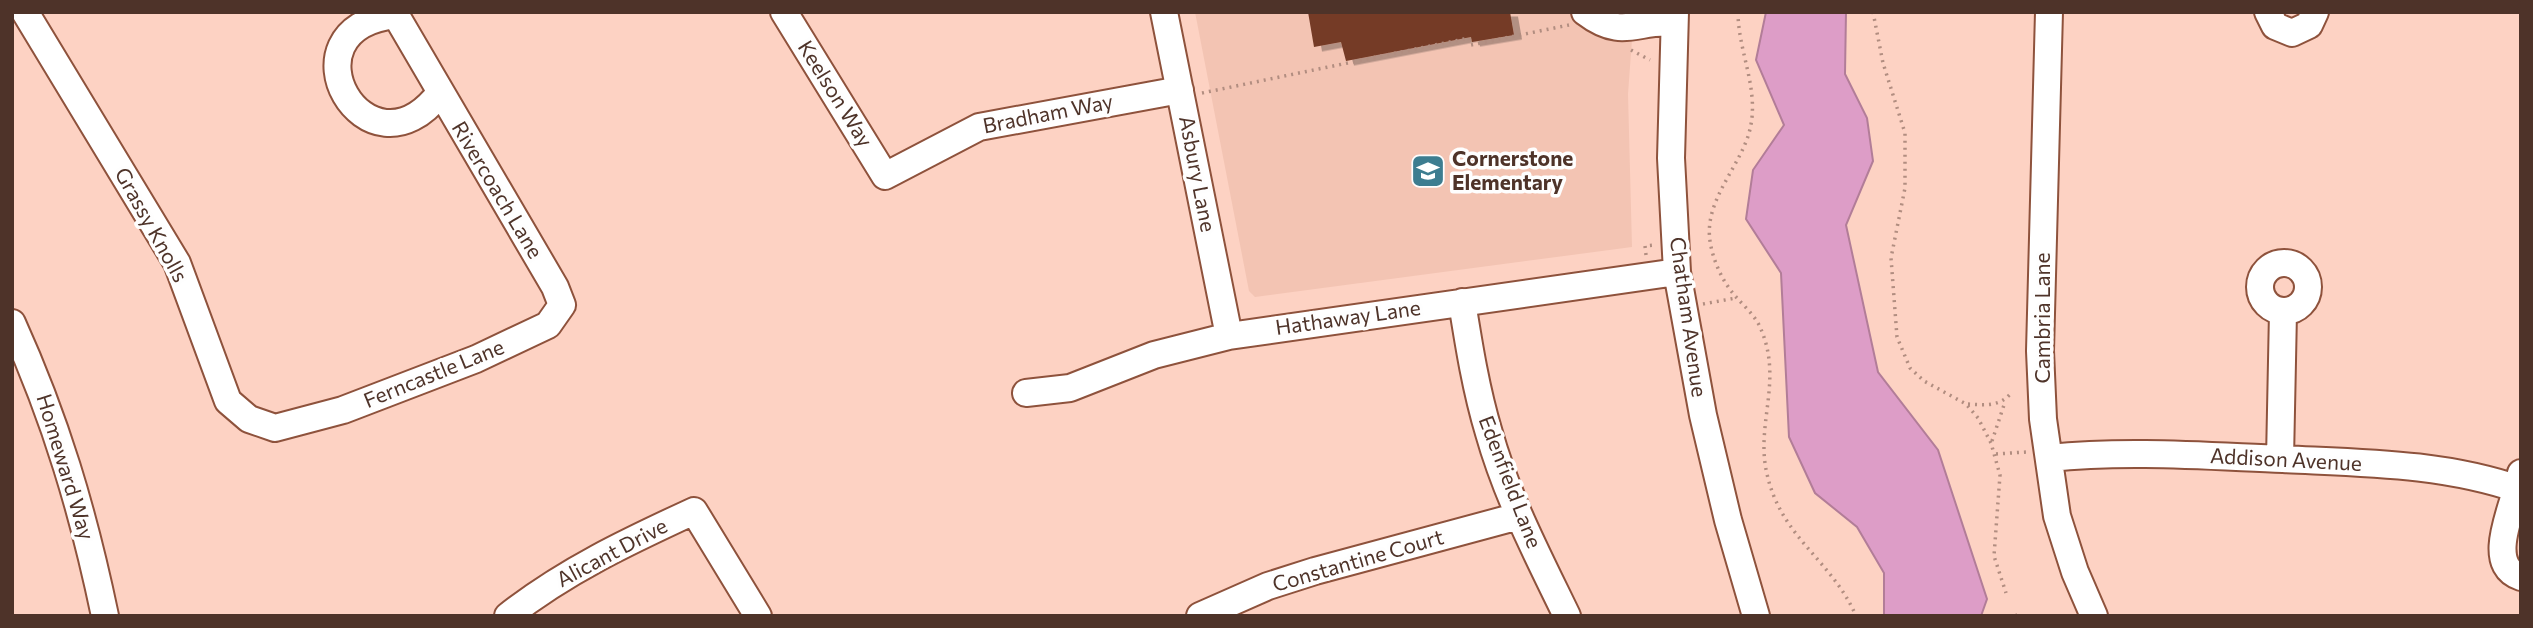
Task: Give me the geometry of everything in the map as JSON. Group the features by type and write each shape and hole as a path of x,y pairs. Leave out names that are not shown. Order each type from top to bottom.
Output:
{"street":[{"path":"12,26 19,12"},
{"name":"Grassy Knolls","path":"25,12 177,263 228,401 249,419 275,428"},
{"name":"Keelson Way","path":"784,12 886,176"},
{"name":"Asbury Lane","path":"1164,12 1190,91 1229,335"},
{"name":"Cambria Lane","path":"2049,12 2040,351 2043,419 2057,516 2074,572 2094,616"},
{"path":"2268,12 2275,26 2292,33 2309,25 2315,12"},
{"name":"Rivercoach Lane","path":"440,93 427,110 409,121 387,123 367,118 350,105 339,87 337,66 342,45 355,28 374,17 394,13 555,287"},
{"path":"1578,18 1637,29 1664,17"},
{"name":"Chatham Avenue","path":"1664,17 1677,272 1706,428 1728,520 1756,616"},
{"name":"Bradham Way","path":"886,176 979,127 1190,91"},
{"name":"Hathaway Lane","path":"1026,393 1070,388 1154,355 1229,335 1677,272"},
{"name":"Ferncastle Lane","path":"275,428 343,410 476,359 548,325 562,305 555,287"},
{"name":"Edenfield Lane","path":"1462,302 1472,362 1489,434 1519,516 1567,616"},
{"path":"2280,459 2283,312"},
{"name":"Homeward Way","path":"12,323 43,394 87,526 105,616"},
{"name":"Addison Avenue","path":"2049,458 2144,453 2280,459 2455,471 2520,484"},
{"path":"2520,484 2502,543 2501,562 2509,573 2521,577"},
{"name":"Alicant Drive","path":"508,616 559,580 611,550 694,510 758,616"},
{"name":"Constantine Court","path":"1200,616 1268,586 1315,571 1519,516"}],"path":[{"path":"1738,12 1754,109 1744,149 1720,192 1710,240 1726,285 1759,326 1765,342 1771,390 1764,456 1778,508 1791,531 1836,579 1856,616"},
{"path":"1873,12 1883,63 1905,134 1905,188 1891,258 1893,315 1897,337 1910,368 1924,380 1966,404 1978,418 1991,443 1995,454 2000,496 1994,556 2006,593"},
{"path":"1190,91 1469,38 1471,45 1578,18"},
{"path":"1991,443 2005,400 2011,393"},
{"path":"1966,404 1983,405 2005,400"},
{"path":"1995,454 2026,452 2049,458"}],"shaded area":[{"name":"Cornerstone Elementary","path":"1195,12 1634,12 1628,94 1632,247 1255,297 1249,291"},
{"path":"1766,12 1846,12 1845,74 1867,118 1873,161 1846,225 1878,372 1938,450 1987,599 1981,616 1884,616 1884,573 1857,527 1815,493 1789,437 1781,273 1746,219 1753,170 1784,125 1756,60"}],"building":[{"path":"1308,12 1510,12 1514,35 1472,42 1471,37 1346,61 1341,42 1314,47"}],"place":[{"name":"Cornerstone Elementary","path":"1428,171"}]}
